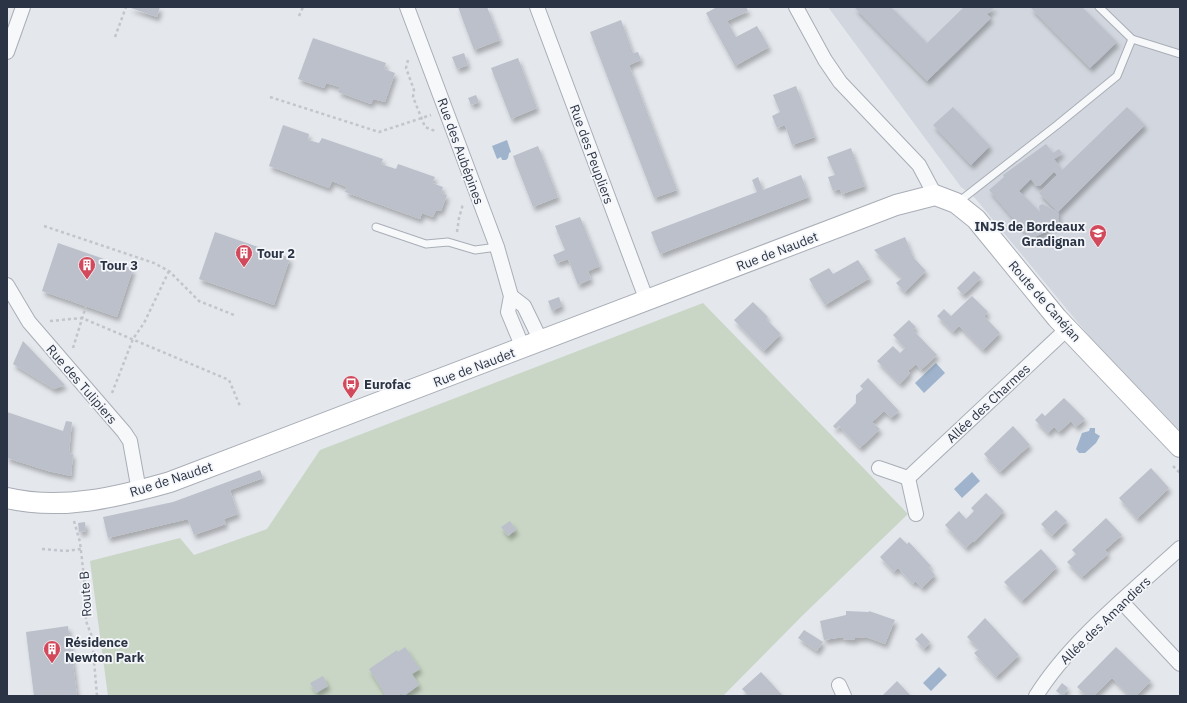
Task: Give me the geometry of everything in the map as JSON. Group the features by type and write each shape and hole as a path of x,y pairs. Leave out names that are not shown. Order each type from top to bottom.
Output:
{"street":[{"path":"7,52 23,7"},
{"name":"Rue des Aubépines","path":"407,7 497,247 511,296 508,312 523,348"},
{"name":"Rue des Peupliers","path":"537,7 647,300"},
{"path":"796,7 825,60 840,82 919,165 935,195"},
{"name":"Rue de Naudet","path":"7,498 28,502 68,502 109,498 170,482 896,205 935,195"},
{"name":"Route de Canéjan","path":"935,195 956,204 976,220 1067,329 1175,454"},
{"name":"Rue des Tulipiers","path":"7,285 29,322 106,410 130,441 139,491"},
{"path":"511,296 524,306 541,341"},
{"name":"Allée des Charmes","path":"908,478 1067,329"},
{"path":"879,468 908,478 916,514"},
{"name":"Allée des Amandiers","path":"1036,696 1051,673 1069,653 1121,602 1180,548"},
{"path":"1121,602 1180,664"}],"lane":[{"path":"1099,7 1132,39 1180,54"},
{"path":"956,204 1117,76 1132,39"},
{"path":"376,227 426,244 448,242 475,250 497,247"}],"path":[{"path":"115,37 126,7"},
{"path":"299,16 303,7"},
{"path":"410,57 406,68 414,90 413,97 421,118 425,127 439,132"},
{"path":"270,96 379,132 446,110"},
{"path":"456,244 459,218 465,199"},
{"path":"44,226 154,263 169,271 200,301 234,315"},
{"path":"106,410 133,339 144,323 169,271"},
{"path":"67,366 86,306"},
{"path":"29,322 82,318 229,380 240,406"},
{"path":"1175,454 1180,473"},
{"name":"Route B","path":"73,517 81,549 85,587 86,621 92,637 97,696"},
{"path":"42,549 52,551 81,549"}],"shaded area":[{"name":"INJS de Bordeaux Gradignan","path":"828,7 1180,7 1180,431 1094,342 975,198 961,187"}],"green space":[{"path":"703,303 908,514 803,615 723,696 108,696 90,561 180,538 194,555 267,529 320,450"}],"water":[{"path":"507,140 511,152 509,153 508,158 506,160 502,160 501,157 497,159 492,146"},
{"path":"936,363 945,373 924,393 915,383"},
{"path":"1090,428 1095,428 1095,433 1100,436 1096,443 1085,453 1079,453 1076,449 1082,433 1089,431"},
{"path":"972,472 980,481 962,498 954,489"},
{"path":"939,667 947,675 931,691 923,683"}],"building":[{"path":"128,7 160,7 157,17"},
{"path":"458,7 487,7 500,40 474,50"},
{"path":"717,7 746,7 748,11 727,21 736,37 757,26 769,47 735,66 706,13"},
{"path":"854,7 894,7 892,8 927,43 964,7 995,7 987,14 991,18 927,81"},
{"path":"1030,7 1082,7 1117,42 1090,68"},
{"path":"621,20 633,53 638,52 641,60 629,65 677,190 654,198 590,32"},
{"path":"313,38 386,63 384,69 395,73 385,102 373,99 371,104 338,92 340,87 326,83 324,88 298,79"},
{"path":"464,53 468,65 457,69 452,57"},
{"path":"518,58 537,108 511,119 491,68"},
{"path":"796,86 815,137 792,145 785,125 777,128 772,116 780,112 773,95"},
{"path":"476,95 479,102 471,105 468,98"},
{"path":"953,107 990,146 971,165 933,125"},
{"path":"1127,107 1145,125 1058,212 1059,222 1055,226 1052,227 1050,225 1045,232 1031,239 989,190 1004,177 1003,175 1046,144 1053,153 1059,149 1062,153 1054,159 1062,170","holes":["1054,172 1057,175 1039,193 1058,212 1042,204 1039,206 1040,212 1019,191 1031,179 1036,186 1040,186"]},
{"path":"283,125 309,134 308,140 319,143 322,138 383,159 381,164 396,169 398,164 435,177 432,183 443,187 441,193 447,195 441,211 436,210 433,217 422,213 420,219 345,192 347,187 332,181 329,188 269,166"},
{"path":"538,146 558,197 533,207 513,156"},
{"path":"851,148 865,186 842,194 840,189 833,191 828,177 835,175 827,157"},
{"path":"801,175 809,197 660,254 651,232 757,192 752,180 758,177 763,190"},
{"path":"580,217 600,266 588,271 591,279 578,285 568,259 557,263 553,255 565,250 555,226"},
{"name":"Tour 2","path":"215,232 290,258 274,305 199,279"},
{"path":"905,237 913,257 926,271 905,292 896,283 902,278 874,250"},
{"name":"Tour 3","path":"58,243 133,269 117,317 42,291"},
{"path":"858,260 870,278 825,305 809,279 829,268 833,274"},
{"path":"974,271 981,278 963,295 957,288"},
{"path":"972,296 988,312 984,316 1000,333 983,350 959,326 953,332 937,316 944,309 951,316"},
{"path":"559,297 562,306 552,311 548,301"},
{"path":"753,302 768,317 766,319 781,334 764,351 734,320"},
{"path":"909,320 916,327 913,330 937,355 921,370 916,364 908,371 910,373 900,384 877,361 893,346 900,353 905,348 893,335"},
{"path":"23,341 65,385 54,389 13,364"},
{"path":"868,378 899,411 891,418 884,411 872,422 880,429 860,448 839,426 836,429 833,426 856,403 856,395 863,389 860,386"},
{"path":"1064,398 1085,419 1076,427 1071,421 1059,432 1054,427 1048,433 1035,420 1042,413 1045,416"},
{"path":"7,412 63,431 66,421 72,422 69,453 73,454 71,476 48,471 7,458"},
{"path":"1013,426 1030,445 1000,472 984,454"},
{"path":"1151,468 1169,488 1137,519 1119,498"},
{"path":"260,470 263,478 230,490 238,514 224,519 226,524 194,535 188,519 108,538 103,517 173,502"},
{"path":"986,493 1004,511 974,542 973,541 966,548 945,525 959,511 966,519 974,511 971,508"},
{"path":"1056,510 1067,521 1052,536 1041,524"},
{"path":"1106,518 1122,535 1105,550 1108,554 1082,577 1067,562 1076,554 1072,550"},
{"path":"510,521 516,530 508,536 501,527"},
{"path":"85,522 86,531 79,532 78,523"},
{"path":"900,537 907,544 909,542 931,566 929,568 935,575 922,588 915,581 913,584 898,568 894,572 880,557"},
{"path":"1041,549 1057,567 1022,601 1004,582"},
{"path":"846,611 869,611 895,620 885,644 866,637 855,638 855,640 843,639 843,637 824,640 820,621 846,615"},
{"path":"985,618 1019,655 996,677 974,653 979,649 967,637"},
{"name":"Résidence Newton Park","path":"68,626 77,696 34,696 26,632"},
{"path":"804,630 823,642 817,651 798,638"},
{"path":"922,633 930,642 924,649 915,639"},
{"path":"405,647 420,669 412,674 419,685 404,696 401,694 397,696 386,696 369,669 397,650 398,652"},
{"path":"1116,647 1151,681 1136,696 1130,696 1112,678 1094,696 1087,696 1077,687"},
{"path":"761,672 783,696 749,696 742,689"},
{"path":"323,676 328,686 316,693 310,683"},
{"path":"897,681 911,696 882,696"},
{"path":"1062,683 1068,688 1063,696 1056,691"}],"place":[{"name":"INJS de Bordeaux Gradignan","path":"1098,248"},
{"name":"Tour 2","path":"244,268"},
{"name":"Tour 3","path":"87,280"},
{"name":"Eurofac","path":"351,399"},
{"name":"Résidence Newton Park","path":"52,664"}]}
